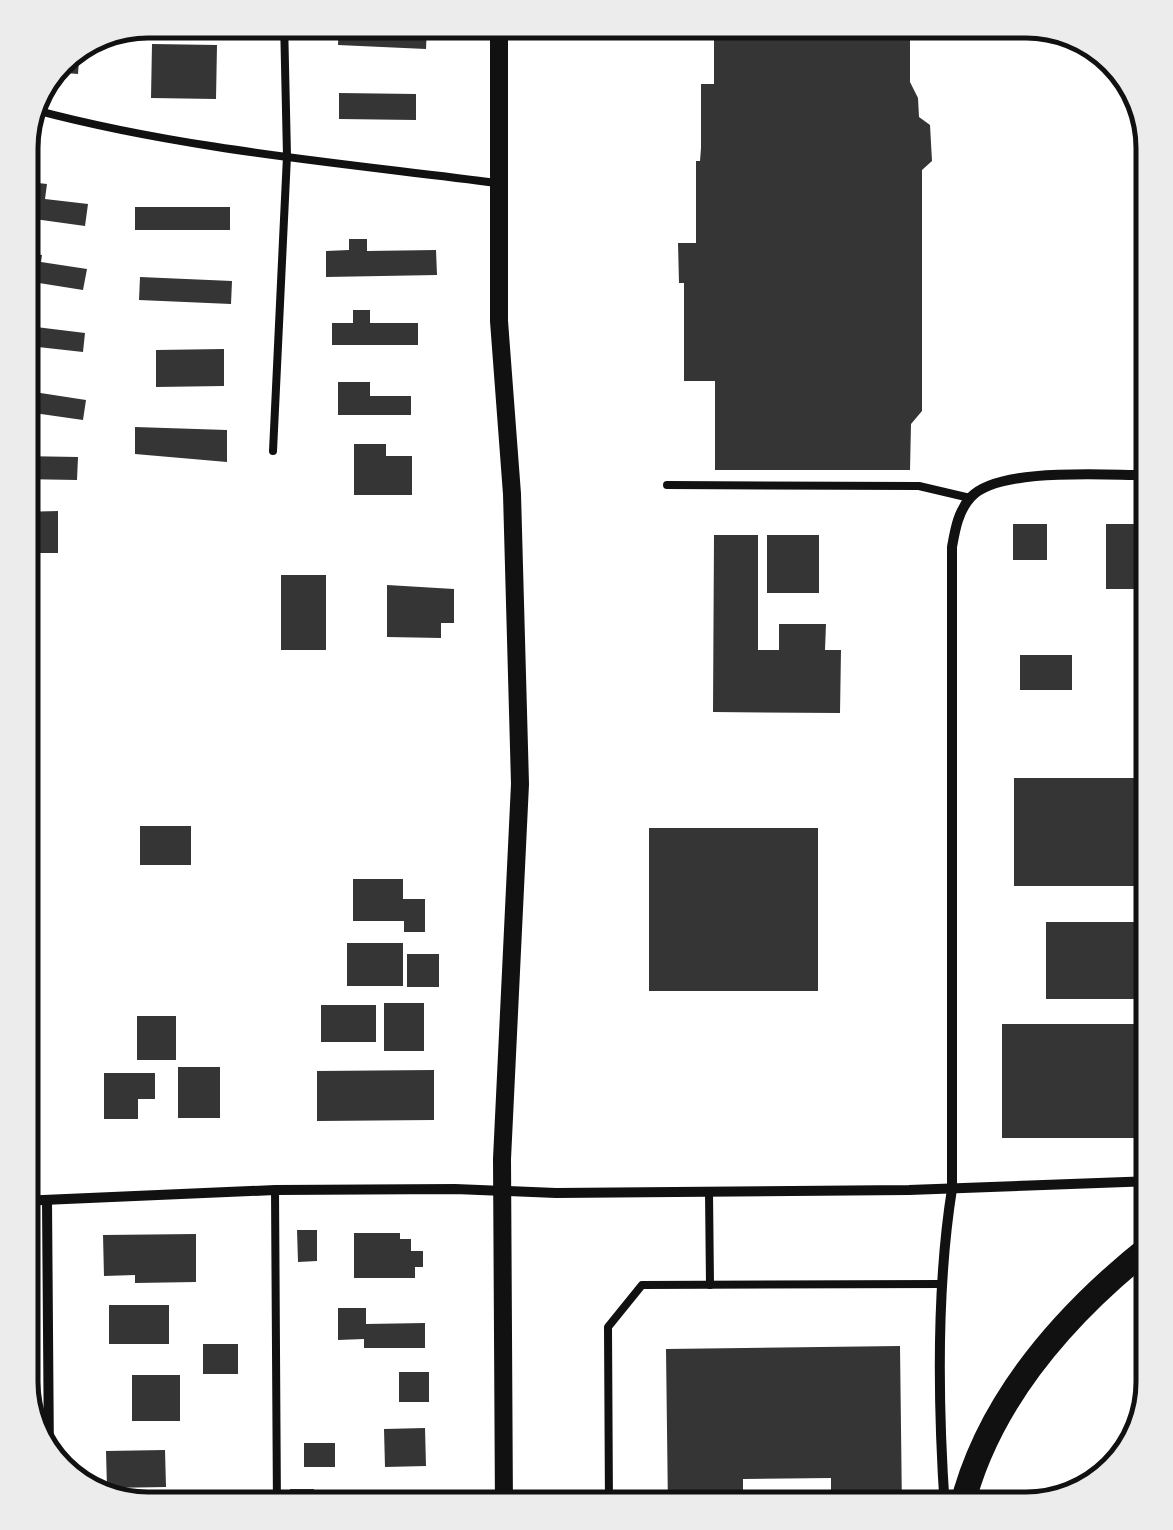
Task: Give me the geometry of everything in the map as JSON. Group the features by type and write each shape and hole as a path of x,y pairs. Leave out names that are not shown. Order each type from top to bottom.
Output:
{"highway":[{"path":"966,1492 995,1418 1052,1340 1118,1270 1136,1257"}],"street":[{"path":"499,38 499,321 515,571 520,784 502,1192 504,1492"},
{"path":"944,1492 942,1284 952,1189 952,548 956,525 970,498 986,486 1010,477 1136,475"},
{"path":"38,1200 276,1190 709,1192 1136,1182"},
{"path":"46,1200 48,1428"}],"lane":[{"path":"273,451 287,156 284,38"},
{"path":"44,112 90,124 287,156 497,182"},
{"path":"667,485 920,486 970,498"},
{"path":"276,1190 277,1492"},
{"path":"709,1192 710,1286"},
{"path":"610,1492 608,1326 642,1286 942,1284"}],"building":[{"path":"338,38 426,38 426,49 338,45"},
{"path":"714,38 910,38 910,82 918,98 919,117 930,125 932,161 922,170 922,411 911,424 910,470 715,470 715,381 684,381 684,283 679,283 678,243 696,243 701,84 714,84"},
{"path":"152,44 217,45 216,99 151,98"},
{"path":"79,62 78,74 67,73"},
{"path":"339,93 416,94 416,120 339,119"},
{"path":"38,183 47,184 45,199 88,204 85,226 38,219"},
{"path":"135,207 230,207 230,230 135,230"},
{"path":"349,239 367,239 367,251 436,250 437,275 326,277 326,251 349,250"},
{"path":"38,254 42,255 41,262 87,269 83,290 38,283"},
{"path":"140,277 232,281 231,304 139,300"},
{"path":"353,310 370,310 370,323 418,323 418,345 332,345 332,323 353,323"},
{"path":"38,327 85,333 83,352 38,347"},
{"path":"224,349 224,386 156,387 156,350"},
{"path":"338,382 370,382 370,396 411,396 411,415 338,415"},
{"path":"38,393 86,400 83,420 38,414"},
{"path":"135,427 227,430 227,462 135,454"},
{"path":"354,444 386,444 386,456 412,456 412,495 354,495"},
{"path":"38,456 78,457 77,480 38,479"},
{"path":"58,511 58,553 38,553 38,512"},
{"path":"1013,524 1047,524 1047,560 1013,560"},
{"path":"1106,524 1136,524 1136,589 1106,589"},
{"path":"714,535 758,535 758,650 779,650 779,624 826,624 825,650 841,650 840,713 713,712"},
{"path":"767,535 819,535 819,593 767,593"},
{"path":"281,575 326,575 326,650 281,650"},
{"path":"387,585 454,589 454,623 441,623 441,638 387,637"},
{"path":"1020,655 1072,655 1072,690 1020,690"},
{"path":"1014,778 1136,778 1136,886 1014,886"},
{"path":"140,826 191,826 191,865 140,865"},
{"path":"649,828 818,828 818,991 649,991"},
{"path":"353,879 403,879 403,899 425,899 425,932 404,932 404,921 353,921"},
{"path":"1046,922 1136,922 1136,999 1046,999"},
{"path":"347,943 403,943 403,986 347,986"},
{"path":"407,954 439,954 439,987 407,987"},
{"path":"384,1003 424,1003 424,1051 384,1051"},
{"path":"321,1005 376,1005 376,1042 321,1042"},
{"path":"137,1016 176,1016 176,1060 137,1060"},
{"path":"1002,1024 1136,1024 1136,1138 1002,1138"},
{"path":"178,1067 220,1067 220,1118 178,1118"},
{"path":"434,1070 434,1120 317,1121 317,1071"},
{"path":"104,1073 155,1073 155,1099 138,1099 138,1119 104,1119"},
{"path":"297,1230 317,1230 317,1261 298,1262"},
{"path":"354,1233 400,1233 400,1239 411,1239 411,1251 423,1251 423,1267 415,1267 415,1278 354,1278"},
{"path":"196,1234 196,1282 135,1283 135,1275 104,1276 103,1235"},
{"path":"109,1305 169,1305 169,1344 109,1344"},
{"path":"338,1308 366,1308 366,1324 425,1323 425,1348 364,1348 364,1339 338,1340"},
{"path":"203,1344 238,1344 238,1374 203,1374"},
{"path":"900,1346 902,1492 831,1492 831,1478 743,1479 743,1492 668,1492 666,1349"},
{"path":"399,1372 429,1372 429,1402 399,1402"},
{"path":"132,1375 180,1375 180,1421 132,1421"},
{"path":"425,1428 426,1466 385,1467 384,1429"},
{"path":"304,1443 335,1443 335,1467 304,1467"},
{"path":"165,1450 166,1487 107,1485 106,1451"},
{"path":"290,1489 314,1489 314,1492"}]}
